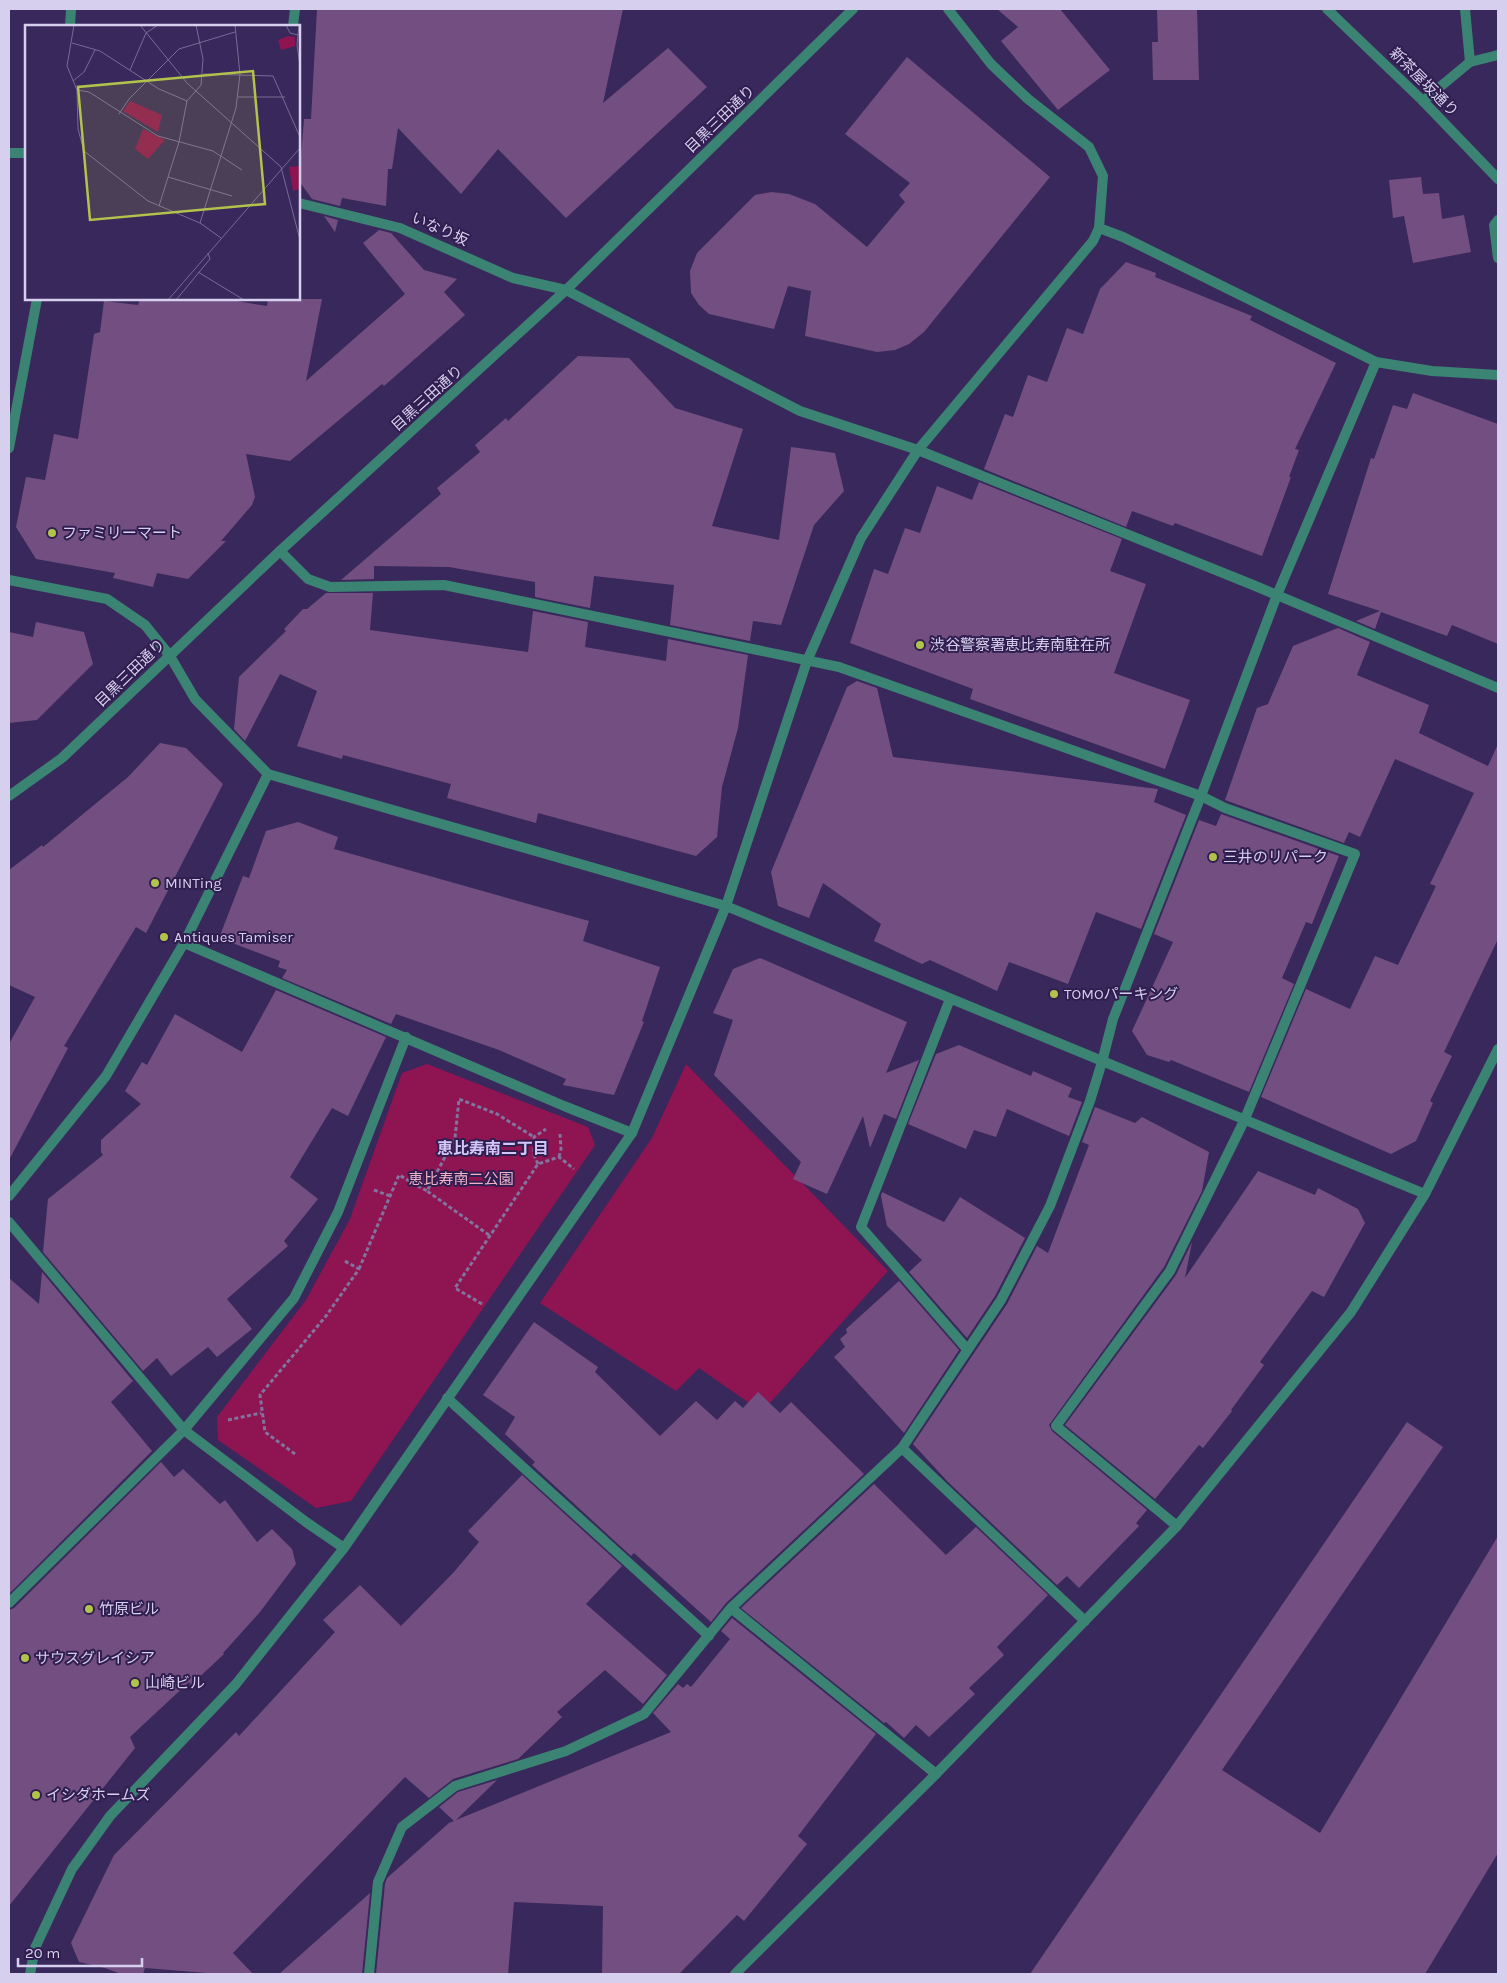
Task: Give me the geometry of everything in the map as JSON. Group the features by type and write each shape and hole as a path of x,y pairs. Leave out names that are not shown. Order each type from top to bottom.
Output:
{"street":[{"path":"70,25 71,9"},
{"path":"293,25 295,9"},
{"name":"目黒三田通り","path":"9,796 62,758 280,551 566,290 853,9"},
{"path":"30,1974 35,1948 72,1869 110,1816 236,1684 344,1548 632,1133 726,906 807,661 861,538 918,450 1093,241 1099,228 1103,176 1089,147 1028,99 992,64 948,9"},
{"name":"新茶屋坂通り","path":"1327,9 1423,101 1498,179"},
{"path":"1465,9 1470,62"},
{"path":"1423,101 1470,62 1498,55"},
{"path":"9,153 25,153"},
{"name":"いなり坂","path":"300,203 400,228 513,278 566,290 800,411 918,450 1277,595 1498,688"},
{"path":"1498,220 1494,225 1498,258"},
{"path":"1099,228 1124,237 1376,362 1432,371 1465,374 1497,373"},
{"path":"9,448 37,300"},
{"path":"368,1974 378,1882 402,1827 455,1786 566,1751 644,1714 731,1608 902,1448 1001,1300 1050,1206 1090,1101 1113,1019 1201,796 1277,595 1376,362"},
{"path":"280,551 308,579 330,587 444,585 839,667 1201,796 1226,808 1355,854 1244,1120 1170,1271 1056,1426 1177,1526"},
{"path":"9,580 107,599 144,625 170,656 195,700 268,774 726,906 1425,1194"},
{"path":"9,1196 106,1076 184,943 268,774"},
{"path":"184,943 406,1036 564,1106 632,1133"},
{"path":"950,999 861,1227 967,1350"},
{"path":"9,1603 184,1430 294,1298 338,1212 406,1036"},
{"path":"736,1974 936,1774 1177,1526 1351,1312 1425,1194 1498,1049"},
{"path":"9,1222 184,1430 306,1522 344,1548"},
{"path":"447,1398 709,1636"},
{"path":"902,1448 1084,1621"},
{"path":"731,1608 936,1774"}],"path":[{"path":"427,1191 455,1138 460,1099 497,1114 534,1137"},
{"path":"534,1137 550,1127"},
{"path":"558,1128 562,1149 559,1157"},
{"path":"534,1137 534,1155 538,1164"},
{"path":"484,1305 455,1288 538,1164 559,1157"},
{"path":"559,1157 595,1186"},
{"path":"295,1454 265,1432 261,1414 260,1395 326,1316 359,1269 399,1175 427,1191 489,1236"},
{"path":"319,1248 359,1269"},
{"path":"227,1421 261,1414"}],"green space":[{"name":"恵比寿南二公園","path":"427,1064 588,1127 595,1145 351,1501 316,1508 218,1440 217,1417 306,1300 350,1219 402,1073"},
{"path":"686,1064 888,1271 762,1412 699,1368 676,1391 540,1303 652,1138"}],"building":[{"path":"317,9 623,9 603,103 668,48 707,87 566,218 498,149 461,194 398,128 392,169 388,169 386,206 342,198 340,206 312,199 300,182 304,119 311,119"},
{"path":"997,9 1060,9 1110,70 1058,110 1001,41 1018,27"},
{"path":"1157,9 1197,9 1199,80 1153,80 1152,42 1158,42"},
{"path":"907,57 1050,177 924,332 909,344 895,350 877,352 805,336 811,291 788,286 774,329 709,314 699,305 691,293 690,271 697,253 755,195 771,192 789,194 815,204 867,247 905,202 899,195 910,183 845,134"},
{"path":"1421,177 1423,194 1439,193 1442,219 1464,215 1471,252 1413,263 1404,216 1393,218 1389,180"},
{"path":"324,216 338,220 335,232"},
{"path":"379,230 391,233 424,270 457,279 444,292 465,315 384,386 382,384 290,461 246,454 255,497 252,505 221,541 226,541 188,579 157,573 153,587 113,578 115,573 36,559 16,527 26,477 45,480 54,434 78,439 94,334 100,332 104,301 138,305 140,300 230,300 267,306 268,300 322,299 306,381 405,294 363,243"},
{"path":"1126,262 1156,273 1155,277 1252,316 1250,320 1336,363 1295,449 1299,450 1289,477 1291,477 1262,556 1175,523 1173,526 1132,511 1126,527 984,469 1005,414 1013,417 1028,375 1047,382 1067,328 1083,334 1100,289"},
{"path":"578,356 629,358 675,408 743,429 712,526 779,540 791,447 835,453 844,491 814,525 781,625 753,621 750,641 670,625 674,585 594,576 590,608 535,597 535,582 449,567 374,566 374,579 341,580 441,494 437,488 480,452 475,445 506,418 508,421"},
{"path":"1413,393 1498,424 1498,644 1452,625 1447,636 1381,612 1375,629 1356,621 1380,611 1328,594 1371,458 1374,459 1393,405 1407,409"},
{"path":"979,482 1122,539 1110,571 1146,584 1114,673 1190,700 1165,769 970,699 973,689 850,643 874,569 888,574 905,528 920,533 937,486 972,500"},
{"path":"326,593 373,593 370,630 528,652 533,611 588,622 585,647 666,661 668,639 748,655 738,728 722,787 717,837 696,856 538,813 536,823 447,798 451,784 343,755 342,759 297,746 317,691 280,674 245,741 234,729 239,677 286,631 284,629 303,609 307,609"},
{"path":"36,622 84,632 93,664 37,720 9,723 9,632 33,637"},
{"path":"1338,628 1370,642 1357,675 1429,705 1419,733 1488,766 1498,744 1498,939 1444,1052 1452,1056 1430,1101 1433,1103 1416,1141 1391,1154 1261,1097 1306,989 1350,1009 1375,956 1398,965 1436,886 1430,884 1474,793 1395,759 1360,837 1349,832 1344,843 1225,800 1257,708 1268,704 1293,646"},
{"path":"857,681 877,688 893,757 1158,789 1154,802 1186,815 1141,929 1096,912 1068,984 1009,962 997,991 930,960 922,964 874,941 881,924 823,883 809,918 778,906 771,872 847,687"},
{"path":"160,743 186,748 223,784 146,933 136,927 64,1046 68,1048 9,1160 9,1044 35,997 9,985 9,870 42,845 43,847 128,777"},
{"path":"1221,814 1339,856 1312,924 1306,922 1282,978 1294,984 1249,1092 1171,1060 1169,1062 1147,1055 1132,1031 1173,942 1154,934 1199,820 1216,826"},
{"path":"298,822 338,837 334,849 589,921 583,941 660,967 642,1021 644,1022 614,1095 563,1085 566,1079 499,1050 396,1014 391,1024 282,978 287,970 278,967 280,961 219,938 243,876 249,878 266,831"},
{"path":"760,958 907,1022 886,1073 919,1060 896,1119 884,1114 870,1148 863,1116 827,1194 793,1179 801,1162 714,1075 733,1020 713,1013 733,969"},
{"path":"276,990 386,1037 348,1116 332,1108 290,1177 318,1199 284,1241 288,1246 227,1299 252,1329 217,1357 208,1347 171,1376 157,1358 143,1371 43,1252 48,1199 103,1155 101,1152 101,1140 141,1104 125,1091 142,1062 147,1065 175,1014 242,1052"},
{"path":"959,1045 1031,1076 1033,1071 1072,1088 1068,1097 1082,1102 1069,1136 1007,1109 996,1137 974,1130 966,1149 908,1124 936,1054"},
{"path":"1095,1107 1135,1123 1142,1117 1209,1152 1202,1191 1164,1267 1049,1425 1052,1431 1147,1510 1136,1523 1139,1526 1079,1588 1067,1576 1057,1585 948,1482 913,1444 1007,1304 1037,1246 1048,1253 1089,1145 1082,1142"},
{"path":"1258,1171 1315,1195 1318,1188 1358,1209 1365,1223 1324,1297 1312,1291 1260,1362 1264,1365 1232,1411 1203,1448 1199,1445 1155,1499 1065,1425 1176,1275 1192,1242 1185,1278"},
{"path":"882,1192 944,1222 960,1197 1025,1238 995,1296 967,1338 909,1272 922,1260 887,1226 881,1196"},
{"path":"42,1272 133,1381 111,1402 152,1451 9,1594 9,1278 39,1304"},
{"path":"899,1281 959,1350 904,1433 834,1357 845,1347 840,1339 847,1333 846,1329"},
{"path":"534,1322 598,1367 595,1372 660,1436 696,1401 717,1420 735,1401 743,1408 758,1392 780,1413 791,1402 864,1474 726,1603 711,1622 634,1553 631,1556 532,1465 535,1462 505,1434 515,1417 483,1395"},
{"path":"1407,1422 1443,1447 1222,1770 1320,1833 1498,1536 1498,1853 1425,1974 1030,1974"},
{"path":"161,1462 174,1477 183,1469 220,1504 225,1500 257,1542 272,1529 292,1549 296,1564 260,1612 224,1654 191,1685 189,1682 130,1737 135,1748 9,1906 9,1610 14,1608"},
{"path":"522,1475 622,1566 586,1604 667,1675 643,1704 605,1670 557,1712 562,1717 518,1759 453,1779 429,1798 405,1777 233,1953 253,1974 220,1974 145,1968 143,1974 121,1974 79,1962 71,1943 114,1855 236,1732 239,1736 335,1632 323,1620 360,1585 401,1626 454,1572 479,1542 468,1531"},
{"path":"874,1484 946,1555 976,1527 1048,1595 997,1647 1004,1655 969,1688 975,1694 929,1737 916,1725 904,1738 741,1608"},
{"path":"732,1618 876,1734 798,1836 807,1844 744,1921 737,1915 679,1974 602,1974 603,1906 514,1902 508,1974 376,1974 387,1878 449,1823 454,1821 439,1807 458,1792 497,1780 456,1820 671,1732 653,1713 678,1684 683,1688 687,1684 691,1687 730,1639 721,1631"},
{"path":"370,1893 362,1974 279,1974"}],"place":[{"name":"ファミリーマート","path":"52,533"},
{"name":"渋谷警察署恵比寿南駐在所","path":"920,645"},
{"name":"三井のリパーク","path":"1213,857"},
{"name":"MINTing","path":"155,883"},
{"name":"Antiques Tamiser","path":"164,937"},
{"name":"TOMOパーキング","path":"1054,994"},
{"name":"竹原ビル","path":"89,1609"},
{"name":"サウスグレイシア","path":"25,1658"},
{"name":"山崎ビル","path":"135,1683"},
{"name":"イシダホームズ","path":"36,1795"}],"district":[{"name":"恵比寿南二丁目","path":"493,1148"}]}
